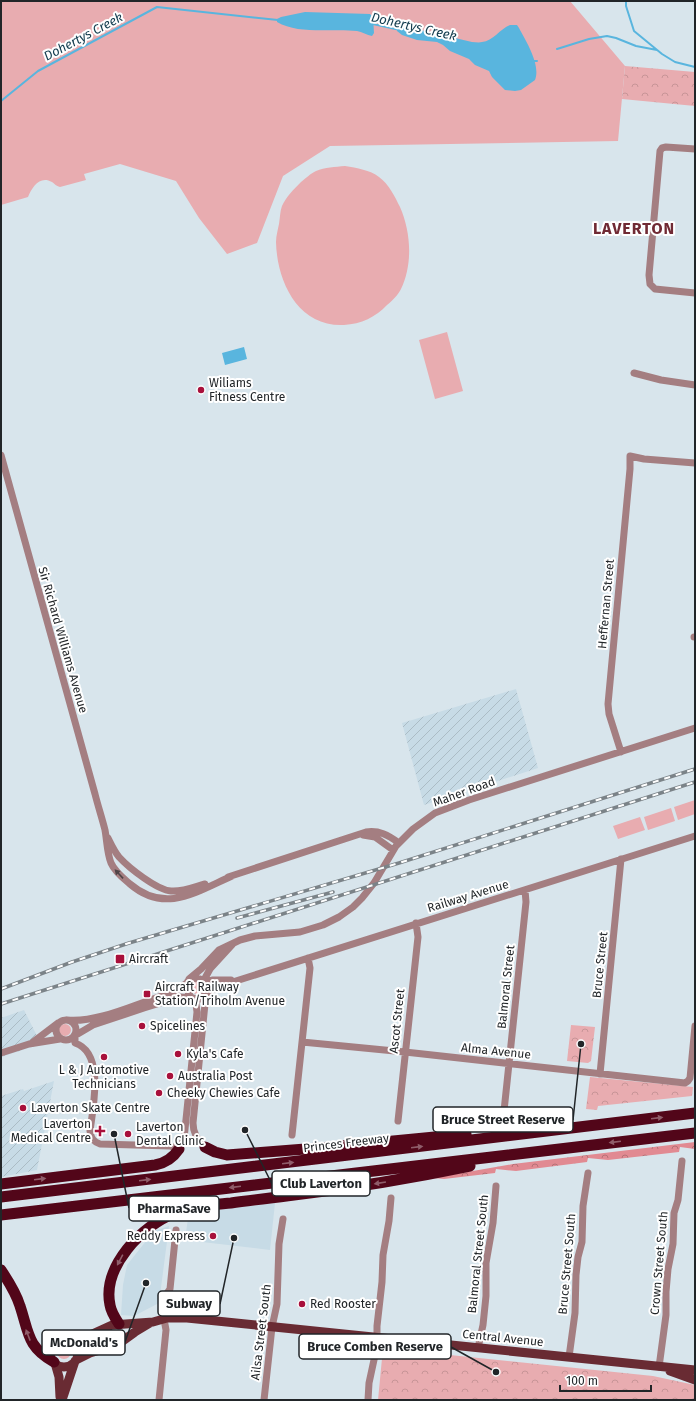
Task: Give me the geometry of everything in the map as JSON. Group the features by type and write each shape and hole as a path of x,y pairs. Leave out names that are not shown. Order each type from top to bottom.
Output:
{"highway":[{"name":"Princes Freeway","path":"1,1197 695,1114"},
{"path":"205,1147 215,1152 227,1155 629,1121"},
{"path":"1,1215 695,1132"},
{"path":"1,1184 155,1165 168,1160 175,1155 179,1149"},
{"path":"119,1324 111,1310 109,1295 110,1283 119,1262 128,1247 144,1231 169,1215 198,1207 320,1192 432,1174 528,1153"},
{"path":"1,1270 17,1298 32,1344 39,1353 55,1363"}],"main road":[{"name":"Central Avenue","path":"75,1360 118,1344 153,1322 165,1318 187,1318 695,1370"},
{"name":"Central Avenue","path":"71,1341 90,1335 108,1326 153,1322"},
{"path":"118,1344 123,1336 119,1324"},
{"path":"63,1339 71,1341 75,1344 78,1354 62,1400 59,1377 50,1352 53,1344 58,1340 63,1339"},
{"path":"55,1363 60,1366 65,1366 71,1364 75,1360"},
{"name":"Central Avenue","path":"659,1367 695,1380"}],"street":[{"path":"695,149 671,147 662,148 660,154 649,275 649,282 655,289 695,293"},
{"path":"634,373 661,380 695,385"},
{"name":"Sir Richard Williams Avenue","path":"1,455 105,830 108,852 112,865 122,877 142,892 157,898 173,900 185,897 232,876"},
{"name":"Heffernan Street","path":"621,752 609,714 608,704 630,456 695,463"},
{"name":"Maher Road","path":"188,982 191,977 217,952 233,943 251,937 300,932 323,925 347,912 367,892 376,880 395,847 420,823 446,808 695,728"},
{"name":"Sir Richard Williams Avenue","path":"105,830 117,854 128,865 159,887 172,891 186,889 232,876 366,832 385,834 395,847"},
{"name":"Railway Avenue","path":"206,993 216,988 416,923 695,836"},
{"name":"Bruce Street","path":"600,1074 621,859"},
{"path":"132,886 142,875"},
{"name":"Balmoral Street","path":"504,1111 526,902 525,890"},
{"name":"Ascot Street","path":"398,1121 418,937 416,923"},
{"path":"75,1038 84,1047 88,1054 95,1073 90,1131 92,1139 100,1144 170,1146 179,1149 184,1139 186,1108 207,986 205,981 210,969 233,943"},
{"path":"292,1135 310,968 308,958"},
{"path":"29,1044 59,1023 67,1020 82,1021 100,1017 176,991 188,982 198,978 205,981"},
{"name":"Railway Avenue","path":"205,981 249,978"},
{"path":"188,982 187,990 195,1002 197,1010 197,1048 193,1123 194,1131 198,1140 205,1147"},
{"path":"1,1053 29,1044 60,1039 68,1041 75,1038 93,1025 180,997 200,999 206,993"},
{"path":"67,1020 75,1025 77,1031 75,1038"},
{"path":"59,1023 56,1030 60,1039"},
{"name":"Alma Avenue","path":"302,1042 508,1063 682,1083 687,1082 690,1078 695,1026"},
{"path":"186,1108 194,1105"},
{"name":"Crown Street South","path":"659,1367 666,1315 668,1269 673,1244 674,1213 678,1200 682,1161"},
{"name":"Bruce Street South","path":"569,1357 575,1313 578,1257 582,1242 583,1206 588,1173"},
{"name":"Balmoral Street South","path":"478,1348 483,1325 486,1296 486,1263 494,1223 496,1186"},
{"path":"368,1400 369,1383 378,1338 377,1326 382,1290 383,1255 389,1221 391,1198"},
{"name":"Ailsa Street South","path":"264,1400 272,1327 277,1304 279,1244 283,1219"},
{"path":"159,1400 166,1330 165,1318 168,1302 165,1296 170,1289 176,1230"}],"shaded area":[{"path":"516,689 538,768 424,805 402,723"},
{"path":"24,1010 41,1044 1,1057 1,1018"},
{"path":"54,1081 37,1170 1,1177 1,1096 23,1089 24,1091"},
{"path":"275,1203 270,1250 185,1240 188,1218 198,1212"},
{"path":"169,1226 159,1303 134,1316 121,1315 123,1285 127,1265 154,1231"}],"green space":[{"path":"1,1 570,1 625,66 618,141 330,146 283,176 257,243 227,254 199,218 176,181 120,164 84,174 86,180 60,187 48,180 40,181 34,186 28,197 1,205"},
{"path":"625,66 695,72 695,106 622,99"},
{"path":"345,166 372,173 383,180 389,187 404,217 408,237 409,259 405,279 397,296 373,316 356,323 344,325 328,324 314,318 303,310 293,299 281,272 277,257 276,242 281,208 293,190 316,171 326,168"},
{"path":"447,332 463,391 435,399 419,340"},
{"path":"695,800 695,814 678,820 674,807"},
{"path":"671,808 675,821 648,830 644,817"},
{"path":"640,817 645,830 618,839 613,826"},
{"path":"195,982 199,982 203,988 199,994 195,994 191,990 191,986"},
{"path":"65,1024 69,1026 71,1030 69,1034 65,1036 61,1034 59,1030 61,1026"},
{"path":"571,1025 595,1027 591,1061 588,1063 567,1061"},
{"path":"590,1077 693,1087 692,1096 598,1106 597,1110 586,1109"},
{"path":"695,1142 695,1149 680,1147 679,1152 608,1160 588,1158 587,1162 516,1171 496,1169 495,1173 444,1179 433,1178 513,1164"},
{"path":"61,1345 67,1345 71,1349 71,1355 67,1359 61,1359 57,1355 57,1349"},
{"path":"383,1348 653,1376 695,1385 695,1400 378,1400"}],"water":[{"path":"305,12 370,14 373,17 374,33 372,36 357,31 348,30 306,30 286,26 277,22 277,19 281,17"},
{"path":"510,25 517,25 519,28 529,46 536,67 535,80 521,90 515,91 505,90 492,77 489,71 475,65 469,59 450,51 443,45 437,42 417,40 402,35 397,31 399,26 408,27 472,42 480,42 490,39"},
{"path":"244,347 247,359 225,365 222,353"}],"waterway":[{"path":"626,1 626,6 634,31 662,54 675,62 695,67"},
{"name":"Dohertys Creek","path":"1,101 38,71 157,7 278,20"},
{"name":"Dohertys Creek","path":"373,24 400,30"},
{"name":"Dohertys Creek","path":"557,49 589,39 607,36 636,46 657,50"},
{"name":"Dohertys Creek","path":"532,61 537,61"}],"railway":[{"path":"1,989 72,962 129,943 399,863 695,769"},
{"path":"1,1004 695,782"},
{"path":"237,918 333,892"}],"place":[{"name":"Wiliams Fitness Centre","path":"201,390"},
{"name":"Aircraft","path":"120,959"},
{"name":"Aircraft Railway Station/Triholm Avenue","path":"147,994"},
{"name":"Spicelines","path":"142,1026"},
{"name":"Bruce Street Reserve","path":"581,1044"},
{"name":"Kyla's Cafe","path":"178,1054"},
{"name":"L & J Automotive Technicians","path":"104,1057"},
{"name":"Australia Post","path":"170,1076"},
{"name":"Cheeky Chewies Cafe","path":"159,1093"},
{"name":"Laverton Skate Centre","path":"23,1108"},
{"name":"Club Laverton","path":"245,1130"},
{"name":"Laverton Medical Centre","path":"100,1131"},
{"name":"PharmaSave","path":"114,1134"},
{"name":"Laverton Dental Clinic","path":"128,1134"},
{"name":"Reddy Express","path":"213,1236"},
{"name":"Subway","path":"234,1238"},
{"name":"McDonald's","path":"146,1283"},
{"name":"Red Rooster","path":"302,1304"},
{"name":"Bruce Comben Reserve","path":"496,1372"}],"district":[{"name":"LAVERTON","path":"634,228"}]}
